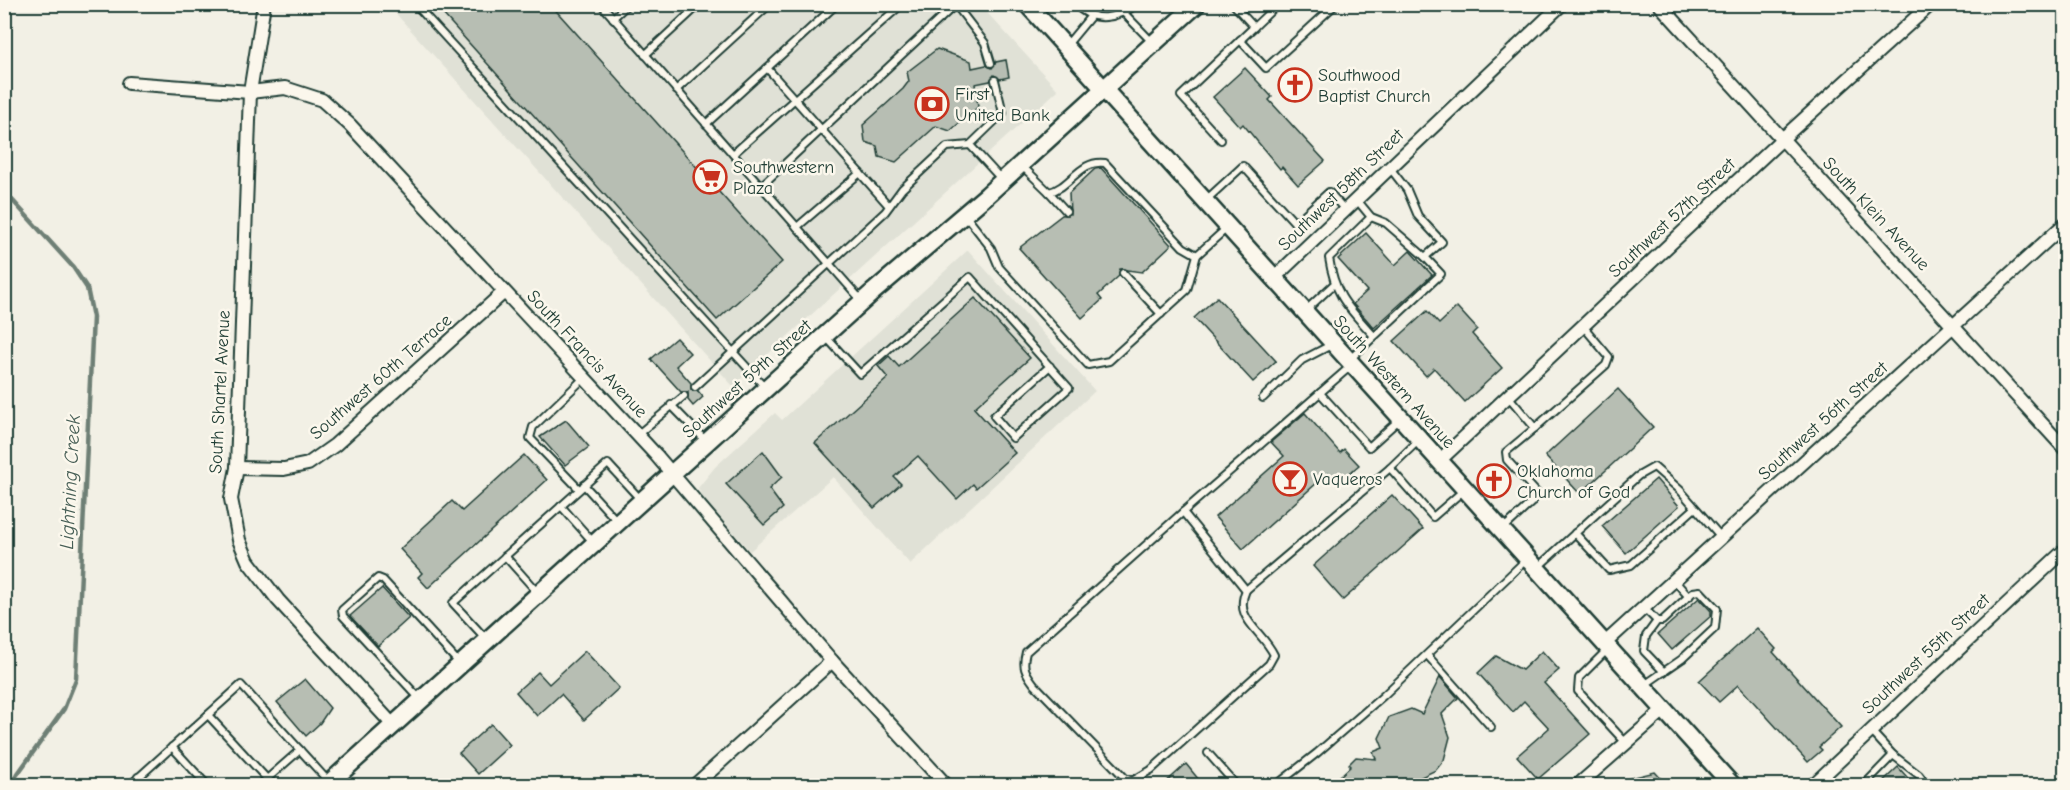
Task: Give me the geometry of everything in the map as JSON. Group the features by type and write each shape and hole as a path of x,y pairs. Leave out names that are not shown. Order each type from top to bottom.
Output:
{"main road":[{"name":"South Western Avenue","path":"1027,4 1733,786"},
{"name":"Southwest 59th Street","path":"327,784 863,301 1002,181 1197,4"}],"street":[{"name":"South Shartel Avenue","path":"264,4 250,92 237,468 231,499 239,540 248,561 278,600 393,724"},
{"name":"Southwest 58th Street","path":"1274,278 1562,4"},
{"name":"South Klein Avenue","path":"1659,4 2066,450"},
{"name":"Southwest 57th Street","path":"1439,461 1782,139 1931,4"},
{"name":"South Francis Avenue","path":"129,83 250,92 285,88 322,100 350,124 637,435 832,661 947,786"},
{"name":"Southwest 56th Street","path":"1606,646 1674,580 2066,223"},
{"name":"Southwest 60th Terrace","path":"237,468 284,469 308,464 335,445 504,292"},
{"name":"Southwest 55th Street","path":"1812,786 2066,549"},
{"path":"694,786 832,661"},
{"path":"1577,786 1664,710"}],"lane":[{"path":"415,4 766,388"},
{"path":"601,4 863,301"},
{"path":"613,18 628,4"},
{"path":"645,55 700,4"},
{"path":"676,90 770,4"},
{"path":"706,124 837,4"},
{"path":"733,154 902,4"},
{"path":"1075,4 1090,17 1101,19 1124,13 1138,4"},
{"path":"1233,4 1254,27"},
{"path":"1221,140 1181,96 1278,4"},
{"path":"1240,40 1266,68 1336,4"},
{"path":"760,186 956,5 985,43 991,63"},
{"path":"1124,13 1154,43"},
{"path":"1065,47 1090,17"},
{"path":"767,68 889,206"},
{"path":"695,387 830,264 889,206 902,189 947,147 970,145 1003,113 995,80"},
{"path":"970,145 1002,181"},
{"path":"1048,192 1057,190 1078,172 1097,162 1105,163 1161,229 1197,255"},
{"path":"1021,164 1066,212"},
{"path":"1205,201 1243,166 1295,223 1329,192 1345,211"},
{"path":"1390,168 1407,190 1418,216 1442,242 1425,257"},
{"path":"797,227 860,173"},
{"path":"1357,200 1371,217 1386,223 1441,274 1374,336 1351,363 1320,393 1026,652 1024,671 1125,778 1132,781 1151,770 1269,664 1274,655 1270,646 1242,612 1241,601 1246,590 1420,440"},
{"path":"964,214 991,248 999,267 1088,365 1109,361 1187,290 1197,255 1228,227"},
{"path":"1371,217 1329,258 1334,285 1346,305 1374,336"},
{"path":"1123,273 1161,314"},
{"path":"824,336 860,374 970,277 1050,366 1069,388 1013,438 994,416 1050,366"},
{"path":"1304,311 1334,285"},
{"path":"1501,530 1532,502 1536,492 1507,460 1506,452 1606,366 1608,357 1583,326"},
{"path":"1263,398 1302,360 1333,343"},
{"path":"584,378 533,427 530,438 617,522"},
{"path":"1320,393 1369,447 1401,418"},
{"path":"637,435 684,396"},
{"path":"1508,396 1535,428"},
{"path":"671,405 706,442"},
{"path":"487,640 453,603 581,487 608,464 641,501"},
{"path":"1275,786 1317,753 1532,564 1575,533 1638,476 1654,467 1721,538"},
{"path":"1390,468 1433,517 1465,489"},
{"path":"561,506 594,543"},
{"path":"1575,533 1609,570 1631,565 1695,508"},
{"path":"1183,513 1246,590"},
{"path":"505,556 539,593"},
{"path":"420,700 343,616 342,610 356,597 378,578 383,580 460,664"},
{"path":"1674,580 1689,597"},
{"path":"1643,686 1664,672 1715,628 1718,609 1700,591 1689,597 1662,621 1657,621 1646,636 1644,651 1664,672"},
{"path":"1644,608 1657,621"},
{"path":"1606,646 1579,678 1578,691 1626,743"},
{"path":"1427,655 1491,727"},
{"path":"129,786 241,685 300,750 327,784"},
{"path":"208,715 272,786"},
{"path":"1871,731 1893,755 1920,776 1927,786"},
{"path":"172,747 208,786"},
{"path":"260,786 300,750"},
{"path":"1208,753 1237,786"},
{"path":"1863,786 1893,755"},
{"path":"138,777 146,786"}],"shaded area":[{"name":"Southwestern Plaza","path":"388,5 980,5 1058,90 733,386"},
{"path":"968,250 1095,391 910,564 833,477 750,551 702,497 698,488 715,467 775,413 782,420"}],"building":[{"path":"434,4 550,4 782,262 717,320"},
{"name":"First United Bank","path":"937,49 971,61 972,68 986,65 992,68 996,62 1006,60 1009,77 1000,79 994,75 990,81 975,84 978,107 950,131 936,126 896,162 879,157 877,146 865,142 863,125 903,89 909,81 907,72"},
{"path":"1245,68 1272,97 1269,100 1325,161 1298,185 1282,167 1280,169 1243,124 1240,127 1213,97"},
{"path":"1101,168 1171,245 1142,272 1120,269 1119,276 1098,295 1102,300 1082,318 1019,248 1062,215 1070,214 1069,193 1095,169"},
{"path":"1366,233 1395,265 1410,251 1432,275 1374,328 1353,304 1367,291 1338,259"},
{"path":"1217,297 1276,361 1253,382 1194,318"},
{"path":"975,298 1030,358 974,408 1015,453 976,488 973,484 957,499 918,456 894,477 901,484 874,508 815,443 888,378 878,366 889,356 899,367"},
{"path":"1457,307 1477,329 1472,334 1502,368 1465,402 1434,368 1426,376 1394,341 1427,311 1439,324"},
{"path":"676,338 690,353 676,366 691,383 691,390 698,391 703,397 693,406 688,400 688,392 681,392 651,359"},
{"path":"1618,389 1653,427 1580,494 1545,456"},
{"name":"Vaqueros","path":"1305,413 1340,453 1344,449 1359,465 1337,484 1328,473 1243,549 1215,517 1284,456 1271,442"},
{"path":"566,420 589,447 565,465 540,437"},
{"path":"763,451 782,477 769,489 783,508 764,525 726,484"},
{"path":"524,455 547,480 428,588 418,577 422,573 400,549 452,501 462,511"},
{"path":"1656,479 1679,506 1626,553 1602,526"},
{"path":"1392,495 1423,529 1343,600 1313,566"},
{"path":"382,588 409,618 378,646 350,616"},
{"path":"1699,598 1711,611 1711,616 1672,650 1658,634"},
{"path":"1757,628 1776,649 1773,652 1841,727 1819,747 1822,750 1808,762 1738,685 1719,702 1699,681"},
{"path":"585,651 619,688 584,720 561,694 537,716 516,692 538,672 549,684"},
{"path":"1542,651 1559,670 1544,683 1590,734 1538,779 1517,756 1549,728 1524,701 1513,712 1478,673 1496,656 1522,670"},
{"path":"1440,677 1458,698 1442,714 1450,737 1444,760 1436,770 1415,780 1379,780 1383,786 1329,786 1351,766 1349,764 1356,757 1376,759 1373,752 1383,748 1379,738 1389,717 1411,709 1422,714"},
{"path":"305,679 330,708 320,723 306,736 277,702"},
{"path":"491,724 510,745 478,774 459,753"},
{"path":"1186,764 1204,786 1162,786"},
{"path":"1898,767 1915,786 1878,786"},
{"path":"1655,772 1668,786 1618,786 1618,781"}],"waterway":[{"name":"Lightning Creek","path":"4,191 73,267 87,288 93,317 76,679 64,709 9,786"}],"place":[{"name":"Southwood Baptist Church","path":"1295,85"},
{"name":"First United Bank","path":"932,104"},
{"name":"Southwestern Plaza","path":"710,177"},
{"name":"Vaqueros","path":"1290,479"},
{"name":"Oklahoma Church of God","path":"1494,481"}]}
